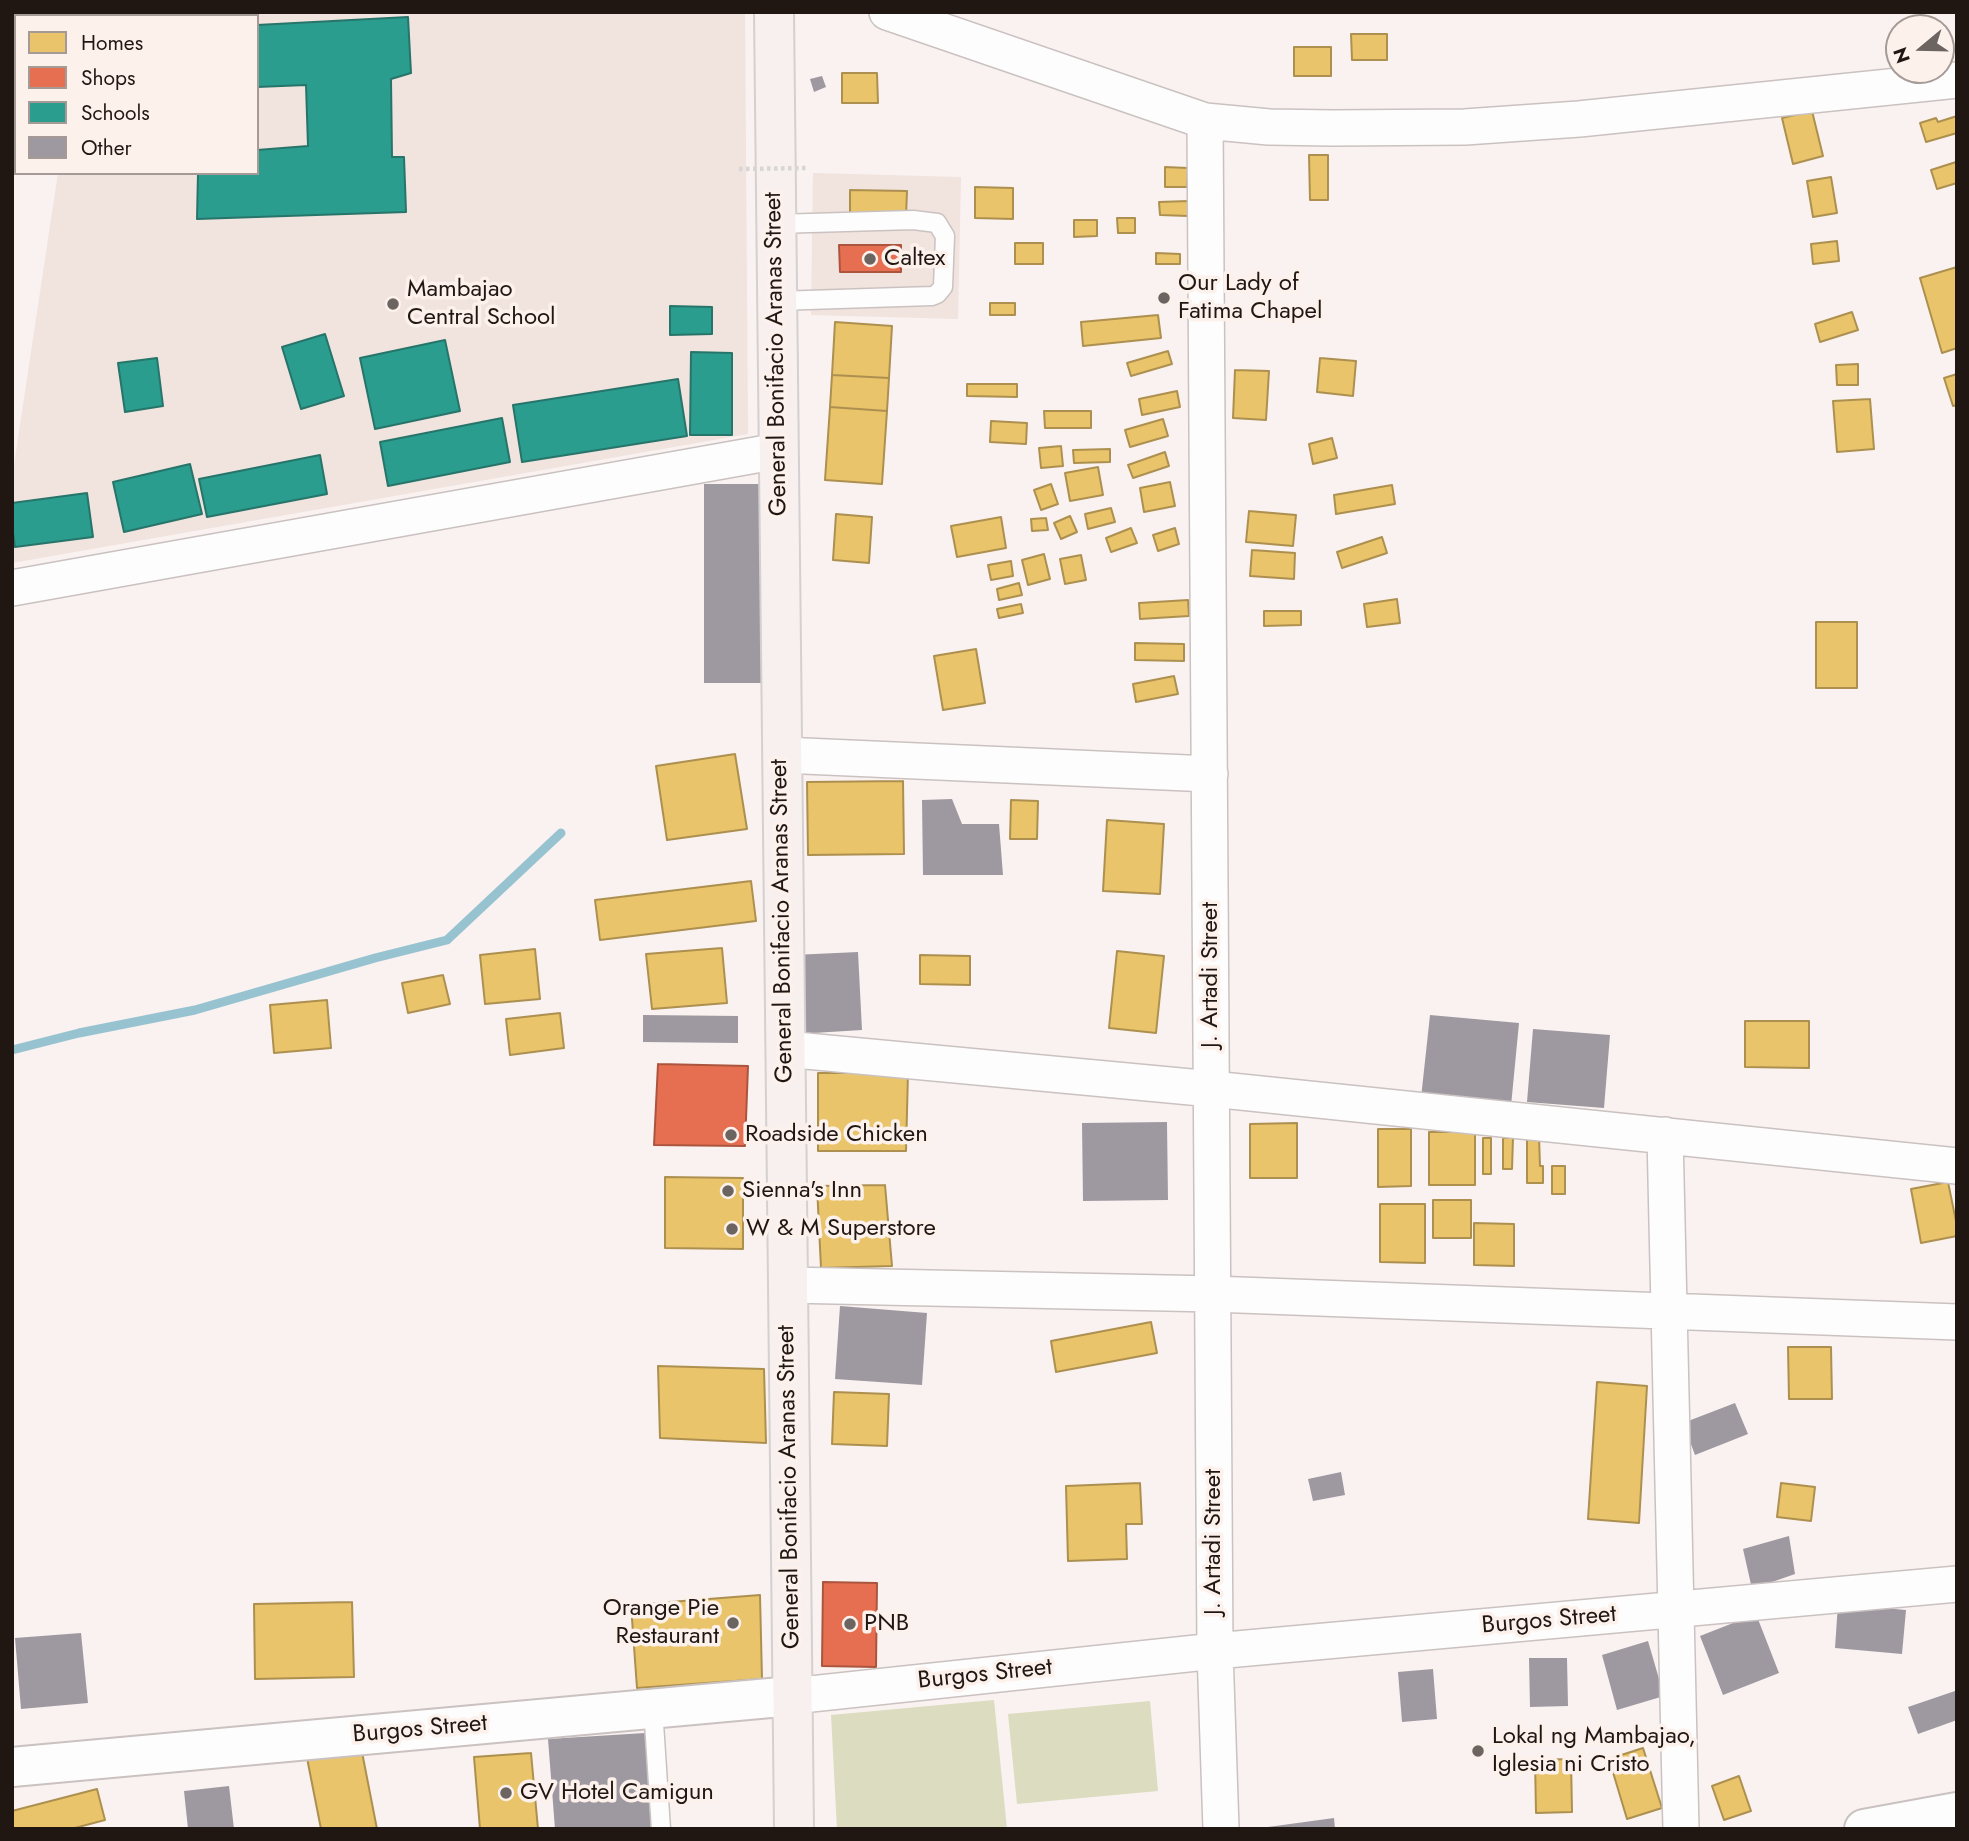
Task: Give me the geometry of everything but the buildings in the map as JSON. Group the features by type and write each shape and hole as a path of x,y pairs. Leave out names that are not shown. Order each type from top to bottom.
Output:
{"main road":[{"name":"General Bonifacio Aranas Street","path":"774,12 794,1829"}],"street":[{"path":"887,12 1206,121 1269,127 1465,127 1580,119 1957,80"},
{"name":"J. Artadi Street","path":"1206,121 1215,1651 1221,1829"},
{"path":"12,588 778,451"},
{"path":"782,755 1210,774"},
{"path":"785,1049 1212,1089 1957,1166"},
{"path":"1665,1135 1681,1829"},
{"path":"788,1285 1213,1294 1957,1322"},
{"name":"Burgos Street","path":"12,1767 792,1696 1215,1651 1957,1584"},
{"path":"1864,1829 1957,1812"}],"lane":[{"path":"776,225 913,220 937,223 945,236 943,287 932,296 776,300"},
{"path":"653,1709 661,1829"}],"path":[{"path":"739,169 808,167"}],"shaded area":[{"name":"Mambajao Central School","path":"745,12 748,434 12,563 12,478 58,175 259,175 259,14 82,14"},
{"path":"813,173 961,177 958,319 811,315"}],"green space":[{"path":"994,1700 1007,1829 837,1829 831,1715"},
{"path":"1150,1701 1158,1791 1017,1804 1008,1714"}],"waterway":[{"path":"12,1050 79,1033 195,1010 447,940 561,833"}],"place":[{"name":"Caltex","path":"870,259"},
{"name":"Our Lady of Fatima Chapel","path":"1164,298"},
{"name":"Mambajao Central School","path":"393,304"},
{"name":"Roadside Chicken","path":"731,1135"},
{"name":"Sienna's Inn","path":"728,1191"},
{"name":"W & M Superstore","path":"732,1229"},
{"name":"Orange Pie Restaurant","path":"733,1623"},
{"name":"PNB","path":"850,1624"},
{"name":"Lokal ng Mambajao, Iglesia ni Cristo","path":"1478,1751"},
{"name":"GV Hotel Camigun","path":"506,1793"}]}
